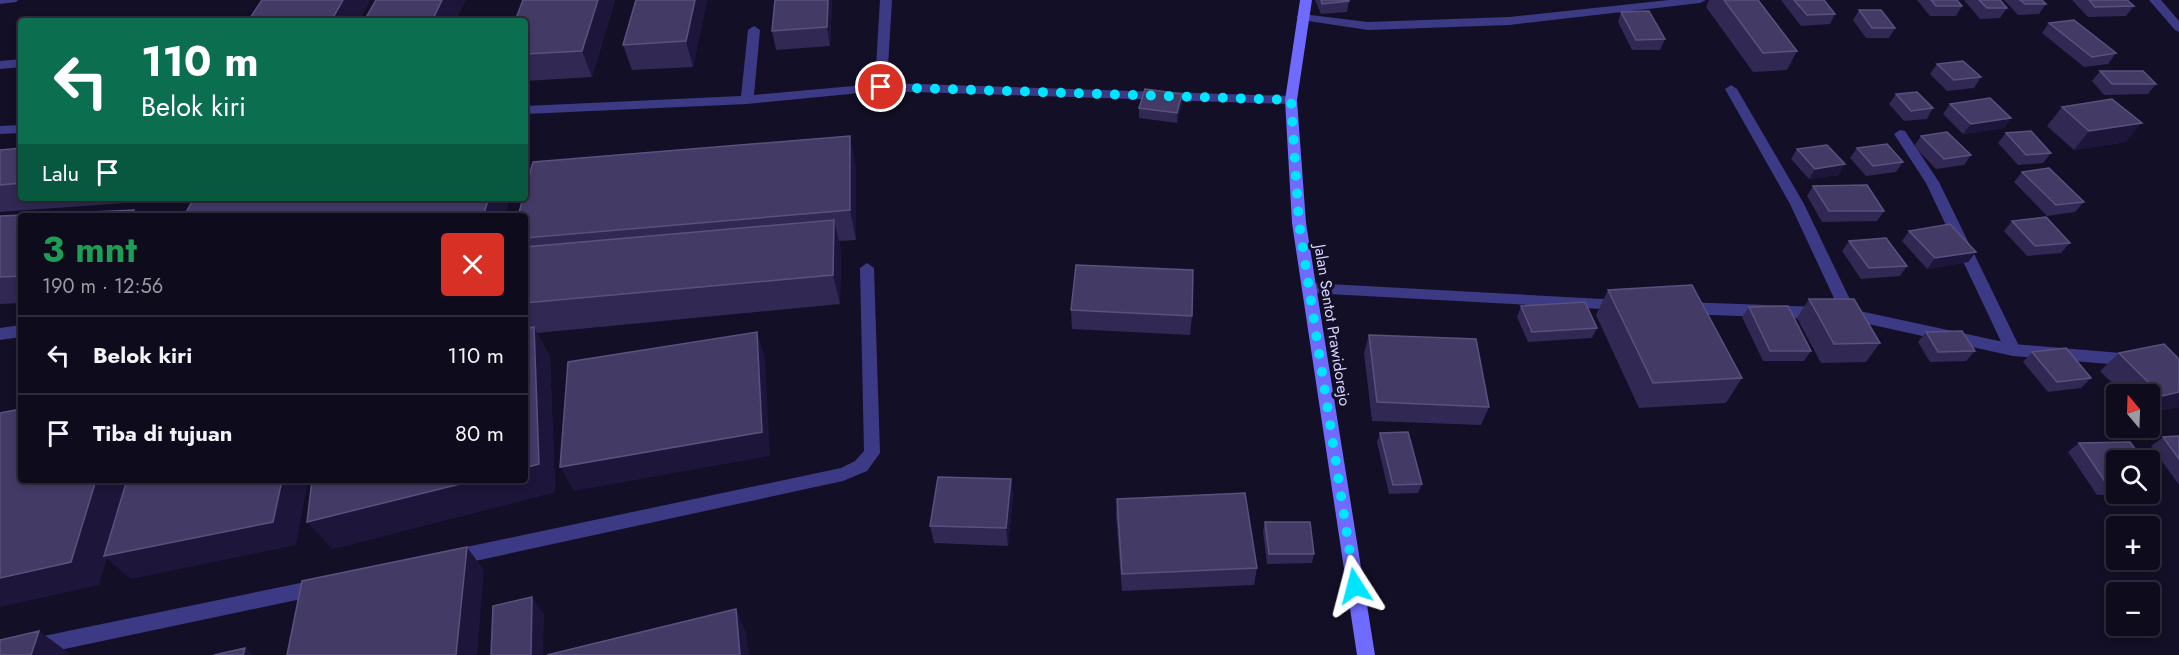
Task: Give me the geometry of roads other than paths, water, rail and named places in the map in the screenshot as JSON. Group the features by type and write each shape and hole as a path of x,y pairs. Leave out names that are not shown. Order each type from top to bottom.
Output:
{"main road":[{"name":"Jalan Sentot Prawidorejo","path":"1306,0 1291,100 1299,223 1366,655"}],"street":[{"path":"0,1 12,0"},
{"path":"881,87 886,0"},
{"path":"1302,17 1368,26 1509,21 1700,0"},
{"path":"2155,0 2179,28"},
{"path":"747,100 754,30"},
{"path":"0,65 18,63"},
{"path":"528,110 747,100 881,87 1291,100"},
{"path":"1731,89 1797,204 1849,314"},
{"path":"0,130 18,129"},
{"path":"1900,134 1932,182 2013,350"},
{"path":"434,562 843,474 861,466 872,453 867,268"},
{"path":"1310,288 1634,306"},
{"path":"1670,307 1849,314 2013,350 2145,361"},
{"path":"0,334 18,332"},
{"path":"0,654 341,583"}]}
